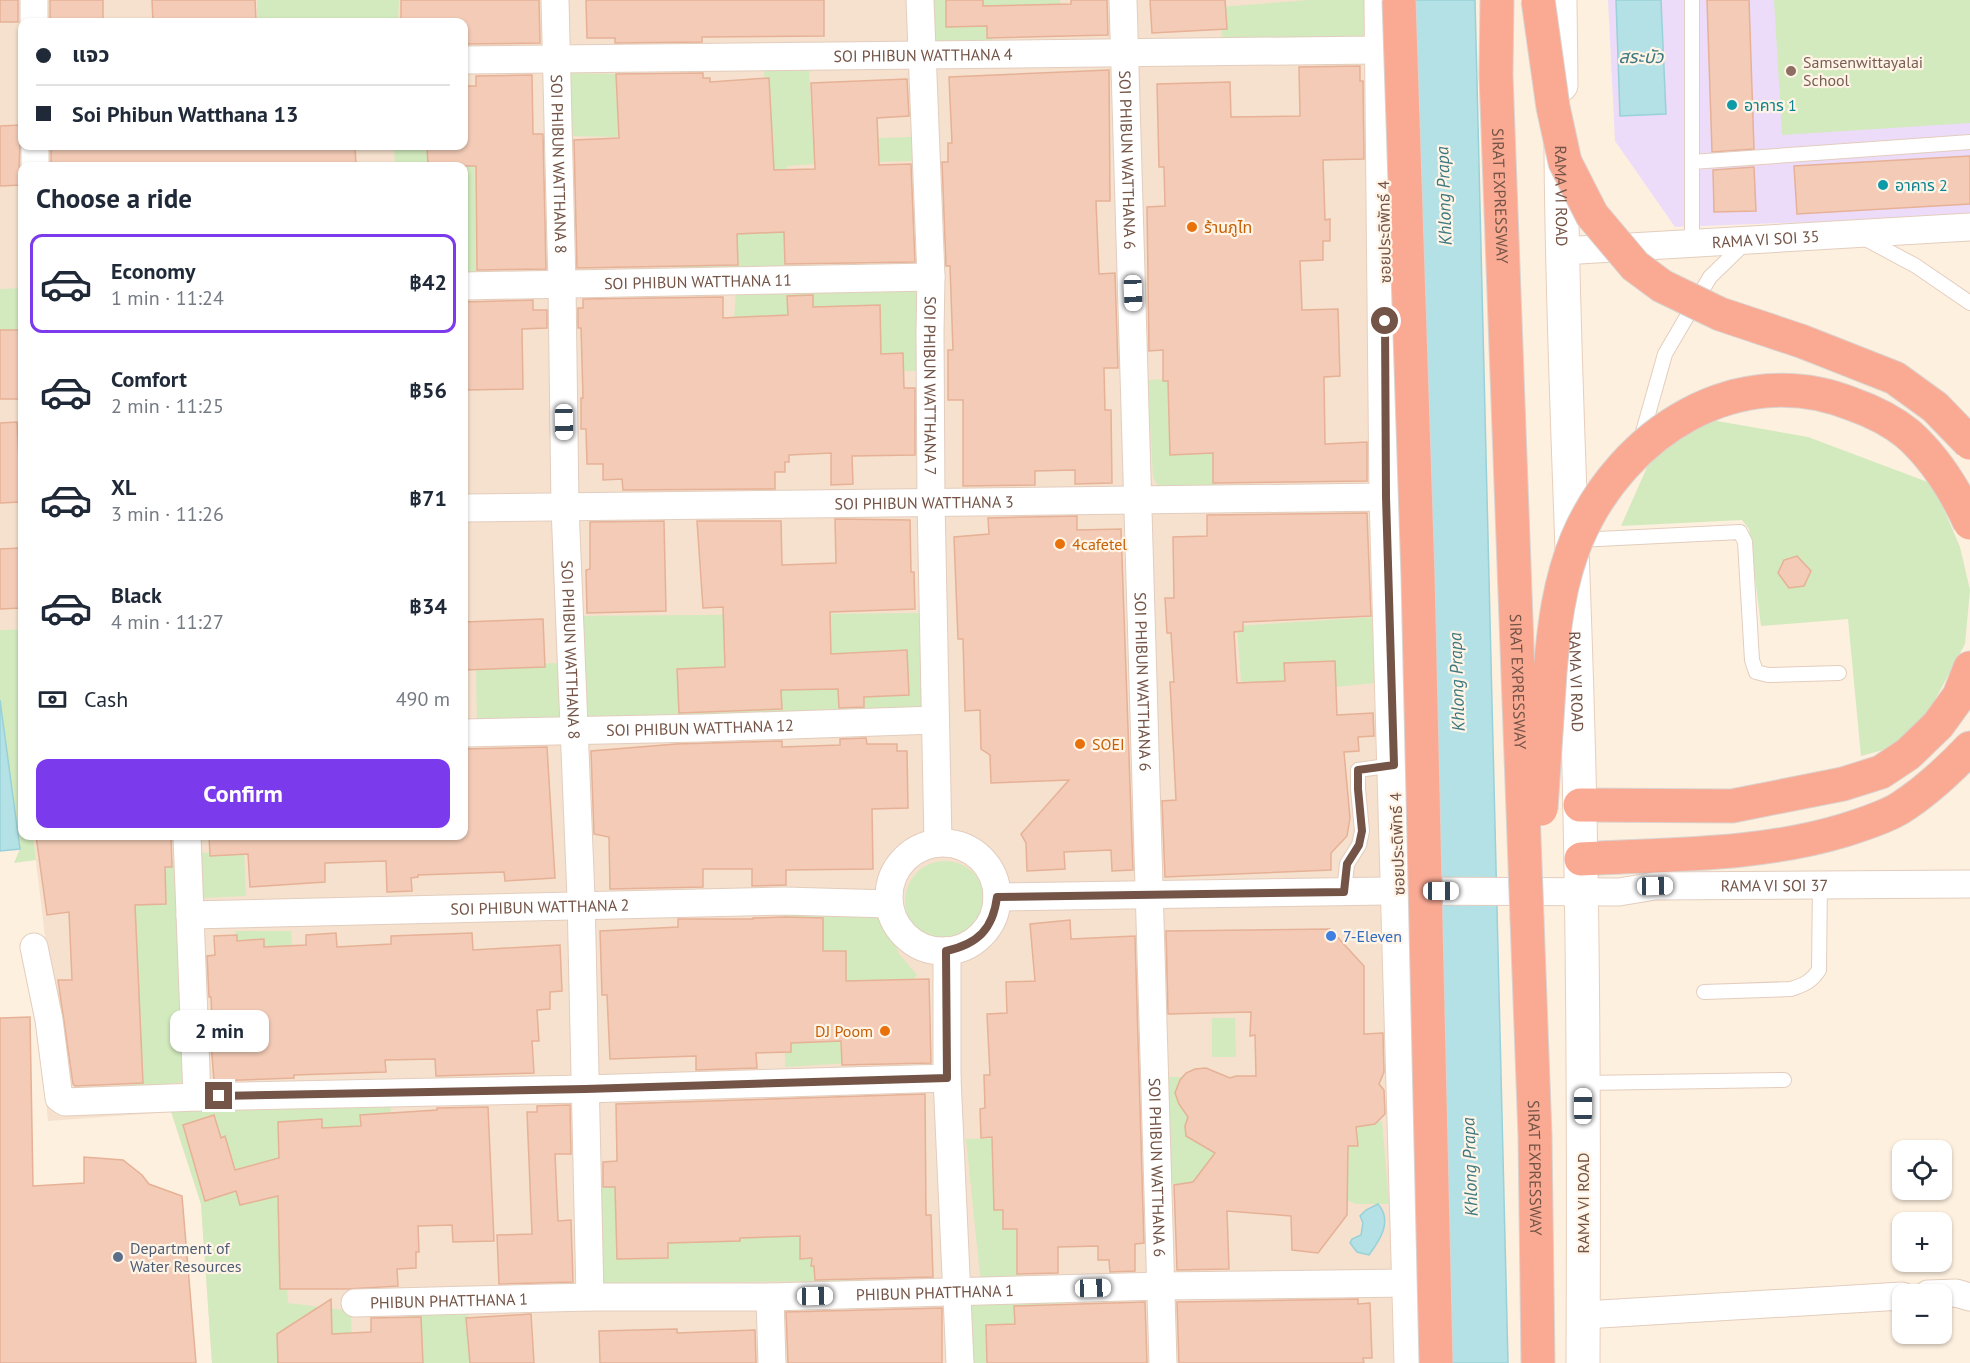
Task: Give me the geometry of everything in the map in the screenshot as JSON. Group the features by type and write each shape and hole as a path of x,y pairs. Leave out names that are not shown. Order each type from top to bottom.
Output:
{"highway":[{"path":"1399,0 1418,565 1436,1363"},
{"name":"SIRAT EXPRESSWAY","path":"1497,0 1496,75 1527,919 1538,1363"},
{"path":"1538,0 1553,107 1565,162 1592,215 1635,266 1662,286 1720,314 1801,341 1895,378 1935,407 1970,443"},
{"path":"1527,919 1540,820 1554,632 1563,580 1577,540 1594,504 1615,476 1642,447 1668,426 1708,403 1750,392 1796,390 1832,395 1874,412 1907,434 1937,465 1958,496 1970,523"},
{"path":"1580,805 1732,806 1843,784 1881,772 1908,754 1938,725 1959,696 1970,668"},
{"path":"1581,859 1753,849 1814,840 1899,809 1937,782 1970,748"}],"main road":[{"name":"ซอยประดิพัทธ์ 4","path":"1381,0 1386,497 1394,765 1409,891 1411,1363"},
{"name":"RAMA VI ROAD","path":"1560,0 1562,251 1581,859 1564,892 1583,1083 1583,1363"}],"street":[{"path":"34,0 34,18"},
{"name":"SOI PHIBUN WATTHANA 8","path":"555,0 558,59 565,507 580,906 590,1297"},
{"name":"SOI PHIBUN WATTHANA 7","path":"920,0 931,277 931,502 938,843"},
{"name":"SOI PHIBUN WATTHANA 6","path":"1124,0 1163,1363"},
{"name":"SOI PHIBUN WATTHANA 4","path":"468,60 1374,50 1383,48"},
{"name":"RAMA VI SOI 35","path":"1562,251 1970,227"},
{"name":"SOI PHIBUN WATTHANA 11","path":"468,286 931,277"},
{"name":"SOI PHIBUN WATTHANA 3","path":"468,508 1386,497"},
{"name":"SOI PHIBUN WATTHANA 12","path":"468,733 936,720"},
{"path":"187,840 197,1097"},
{"path":"938,843 956,844 973,851 986,863 994,879 997,897 995,912 988,927 977,939 962,948 946,951 930,950 916,944 903,934 894,921 889,904 889,890 894,872 905,858 921,847 938,843"},
{"name":"RAMA VI SOI 37","path":"997,897 1409,891 1619,892 1655,886 1970,884"},
{"name":"SOI PHIBUN WATTHANA 2","path":"190,915 785,902 889,904"},
{"path":"34,947 49,1020 59,1098 65,1102 947,1078"},
{"path":"946,951 947,1078 960,1363"},
{"name":"PHIBUN PHATTHANA 1","path":"355,1303 590,1297 770,1297 1161,1286 1409,1283"},
{"path":"1952,1293 1970,1297"},
{"path":"770,1297 772,1363"},
{"path":"1584,1315 1892,1297"}],"lane":[{"path":"1692,0 1692,245"},
{"path":"1692,162 1970,142"},
{"path":"1854,233 1916,266 1970,303"},
{"path":"1572,538 1604,512 1626,485 1650,414 1665,354 1710,278 1749,240"},
{"path":"1572,538 1740,532 1745,542 1752,660 1756,672 1768,675 1839,673"},
{"path":"1344,892 1347,864 1359,845 1362,831 1358,770 1394,765"},
{"path":"1704,992 1791,988 1804,985 1814,978 1819,970 1820,884"},
{"path":"1583,1083 1784,1080"}],"shaded area":[{"path":"0,0 1373,0 1395,1363 212,1363 201,1204 171,1112 48,1121 39,1028 46,945 33,840 468,840 468,162 18,162 18,629 0,630"},
{"name":"Samsenwittayalai School","path":"1608,0 1970,0 1970,216 1675,227 1615,141"}],"green space":[{"path":"257,0 399,0 398,18 257,18"},
{"path":"933,0 1060,0 1061,5 997,6 992,42 937,43 933,38"},
{"path":"1309,0 1369,0 1371,40 1222,42 1221,7"},
{"path":"1774,0 1970,0 1970,123 1782,135"},
{"path":"809,69 814,164 787,166 785,265 737,272 663,266 663,167 767,131 764,71"},
{"path":"568,73 616,74 618,137 572,136"},
{"path":"912,137 913,161 874,162 874,138"},
{"path":"474,139 476,277 468,277 468,162 395,162 394,150 468,150 468,140"},
{"path":"18,288 18,330 0,330 0,289"},
{"path":"916,288 920,371 869,371 734,319 736,294"},
{"path":"1176,379 1215,444 1216,485 1158,486 1153,477 1148,380"},
{"path":"1671,413 1808,437 1933,484 1960,547 1970,590 1965,644 1929,711 1901,745 1861,756 1848,619 1761,626 1749,529 1742,520 1621,526"},
{"path":"922,613 925,710 587,722 581,616"},
{"path":"1375,617 1376,683 1270,693 1244,723 1237,626"},
{"path":"18,629 18,834 0,700 0,630"},
{"path":"560,663 561,720 477,722 476,665"},
{"path":"19,840 34,840 36,860 14,863 20,849"},
{"path":"244,851 246,896 201,898 199,853"},
{"path":"176,861 182,1082 132,1090 122,866"},
{"path":"937,861 953,861 974,872 985,893 985,909 974,930 953,941 937,941 923,935 911,923 905,909 905,893 911,879 923,867"},
{"path":"784,911 878,915 888,928 899,954 917,975 850,1063 785,1067"},
{"path":"235,931 291,931 295,996 240,948"},
{"path":"1212,1018 1235,1018 1236,1057 1212,1057"},
{"path":"1163,1077 1189,1077 1270,1132 1382,1121 1389,1204 1356,1204 1335,1195 1202,1188 1167,1183"},
{"path":"391,1106 389,1132 281,1203 288,1303 351,1311 352,1363 212,1363 201,1204 171,1111"},
{"path":"1022,1138 1021,1276 986,1281 980,1275 966,1139"},
{"path":"631,1186 853,1247 852,1281 604,1283 597,1188"},
{"path":"1062,1298 1064,1339 1014,1363 967,1363 964,1304"},
{"path":"468,1311 471,1363 407,1363 405,1314"}],"water":[{"name":"Khlong Prapa","path":"1413,0 1475,0 1508,1363 1447,1363"},
{"name":"สระบัว","path":"1616,0 1661,0 1666,114 1620,116"},
{"path":"0,700 20,849 0,851"},
{"path":"1378,1204 1385,1224 1381,1237 1369,1255 1357,1252 1350,1243 1352,1239 1361,1235 1363,1223 1360,1216"}],"building":[{"path":"0,0 18,0 18,22 0,22"},
{"path":"50,0 103,0 103,18 50,18"},
{"path":"152,0 255,0 256,18 153,18"},
{"path":"401,0 539,0 540,43 468,44 468,18 401,18"},
{"path":"586,0 824,0 824,36 702,37 702,42 615,43 615,38 587,38"},
{"path":"946,0 983,0 983,6 1071,4 1071,0 1107,0 1108,35 987,38 987,26 946,27"},
{"path":"1150,0 1225,0 1227,29 1152,33"},
{"name":"อาคาร 1","path":"1707,0 1749,0 1754,149 1712,152"},
{"path":"1360,66 1360,81 1363,81 1364,159 1323,160 1325,220 1330,219 1330,241 1323,241 1323,260 1300,261 1302,310 1338,309 1340,376 1324,377 1325,444 1367,442 1367,481 1213,483 1213,453 1170,455 1168,381 1163,381 1163,350 1149,351 1147,207 1165,206 1164,167 1159,167 1157,84 1230,82 1231,117 1300,116 1299,67"},
{"path":"1109,70 1110,201 1096,201 1099,274 1115,273 1118,368 1104,368 1105,410 1111,410 1112,483 1075,484 1075,470 1035,471 1035,485 963,486 963,400 948,400 948,350 953,350 950,266 946,266 942,162 948,162 948,143 952,143 949,77"},
{"path":"703,73 703,78 710,78 710,82 769,78 774,170 815,169 811,83 907,79 909,116 877,118 879,165 911,164 915,262 785,264 784,232 737,234 738,265 577,268 574,140 619,138 616,74"},
{"path":"532,75 533,134 543,134 546,269 477,270 476,166 468,166 468,162 428,162 427,150 468,150 468,86 476,86 476,76"},
{"path":"18,125 18,185 0,186 0,126"},
{"path":"51,150 355,150 356,162 51,162"},
{"name":"อาคาร 2","path":"1970,156 1970,204 1797,214 1794,166"},
{"path":"1754,167 1756,211 1714,212 1713,170"},
{"path":"813,295 813,307 880,305 881,354 903,353 904,388 915,388 915,455 852,456 853,484 831,485 831,453 789,455 789,462 785,462 785,472 775,472 775,489 623,490 622,479 603,480 603,464 587,464 586,429 581,429 581,398 583,398 581,328 578,328 578,308 583,308 583,299 723,297 723,318 788,315 787,296"},
{"path":"533,300 533,310 547,310 547,328 522,329 523,389 468,390 468,302"},
{"path":"0,330 18,330 18,399 0,399"},
{"path":"17,422 18,502 0,503 0,423"},
{"path":"1367,513 1371,616 1243,622 1243,631 1234,632 1237,683 1285,681 1284,663 1335,661 1337,715 1373,713 1374,736 1358,737 1359,751 1344,752 1350,818 1347,836 1331,853 1331,870 1165,877 1162,801 1176,800 1170,682 1174,682 1171,633 1167,633 1165,598 1174,598 1173,537 1207,536 1207,515"},
{"path":"1077,516 1077,530 1121,529 1133,870 1112,871 1111,850 1064,852 1065,869 1027,871 1026,843 1021,834 1069,780 991,783 990,755 981,749 980,710 965,711 963,639 958,639 954,537 989,534 988,518"},
{"path":"835,519 910,520 911,572 914,572 915,609 830,612 831,654 907,650 909,695 864,697 864,707 839,708 838,689 781,690 782,709 679,713 677,669 725,667 723,607 703,608 697,521 781,521 782,565 836,563"},
{"path":"664,521 666,611 587,613 586,570 590,569 590,522"},
{"path":"18,548 18,608 0,609 0,549"},
{"path":"1797,556 1811,571 1804,586 1789,588 1778,573 1784,560"},
{"path":"543,619 545,667 468,670 468,622"},
{"path":"866,738 867,744 897,744 897,751 907,751 908,808 872,809 873,869 786,870 786,885 752,886 752,869 703,869 703,887 610,889 609,837 594,834 591,751 676,744 782,741 782,747 840,745 840,739"},
{"path":"547,747 555,878 505,881 504,872 418,875 418,877 411,878 412,891 387,892 386,861 325,863 325,882 250,887 248,854 210,856 209,840 468,840 468,749"},
{"path":"37,840 171,840 172,867 165,867 166,904 135,905 143,1083 75,1086 73,1084 58,980 72,980 69,912 47,915"},
{"path":"823,918 823,951 846,951 846,981 929,979 931,1063 842,1065 841,1041 791,1043 791,1052 756,1053 757,1068 696,1070 696,1056 610,1059 607,995 602,995 600,931 678,927 678,919"},
{"path":"1070,920 1071,939 1135,936 1144,1243 1135,1244 1135,1271 1110,1272 1109,1260 1098,1260 1098,1246 1058,1247 1058,1273 1017,1274 1017,1229 1003,1229 1003,1210 994,1210 992,1137 981,1138 980,1109 985,1108 984,1075 990,1075 987,1014 1007,1013 1006,982 1035,981 1030,924"},
{"path":"1330,929 1364,966 1364,1034 1383,1033 1384,1072 1379,1084 1384,1090 1385,1114 1375,1124 1356,1127 1358,1146 1348,1146 1347,1215 1318,1253 1292,1250 1291,1216 1227,1211 1229,1269 1177,1270 1174,1185 1193,1182 1215,1153 1186,1136 1185,1126 1188,1117 1175,1093 1180,1080 1186,1073 1195,1069 1206,1068 1230,1078 1256,1076 1255,1035 1250,1036 1251,1012 1168,1014 1166,931"},
{"path":"336,933 337,947 391,944 391,936 472,933 473,950 560,945 562,991 550,992 550,1009 537,1010 539,1041 532,1041 534,1073 436,1076 435,1059 385,1060 386,1072 294,1075 294,1078 214,1081 207,956 215,955 214,936 237,935 237,941 264,939 264,947 306,945 306,935"},
{"name":"Department of Water Resources","path":"30,1017 33,1186 84,1183 84,1157 123,1160 142,1175 149,1184 182,1196 196,1363 0,1363 0,1018"},
{"path":"925,1094 926,1215 931,1215 933,1277 815,1280 814,1266 811,1266 812,1258 800,1259 800,1236 740,1238 740,1241 668,1243 668,1258 617,1259 615,1187 603,1187 603,1162 617,1161 616,1104"},
{"path":"570,1105 571,1154 555,1154 558,1221 571,1220 573,1282 499,1284 497,1235 532,1234 527,1112 537,1112 537,1106"},
{"path":"488,1107 494,1241 453,1242 452,1225 418,1226 419,1252 416,1252 416,1268 397,1269 398,1286 349,1289 280,1289 278,1196 240,1205 236,1191 205,1201 183,1125 214,1115 221,1138 225,1136 235,1170 279,1158 278,1122 322,1119 322,1128 361,1126 360,1115 437,1110 437,1108"},
{"path":"331,1299 332,1334 371,1332 371,1318 421,1317 423,1363 278,1363 277,1334"},
{"path":"1358,1299 1358,1304 1370,1303 1372,1358 1363,1358 1364,1363 1179,1363 1177,1302"},
{"path":"1145,1302 1147,1363 987,1363 986,1325 1015,1324 1014,1306"},
{"path":"942,1308 942,1363 788,1363 786,1312"},
{"path":"531,1314 534,1363 470,1363 466,1318"},
{"path":"677,1329 677,1333 755,1330 756,1363 600,1363 599,1331"}],"place":[{"name":"Samsenwittayalai School","path":"1791,71"},
{"name":"อาคาร 1","path":"1732,105"},
{"name":"อาคาร 2","path":"1883,185"},
{"name":"ร้านภูไท","path":"1192,227"},
{"name":"4cafetel","path":"1060,544"},
{"name":"SOEI","path":"1080,744"},
{"name":"7-Eleven","path":"1331,936"},
{"name":"DJ Poom","path":"885,1031"},
{"name":"Department of Water Resources","path":"118,1257"}],"route":[{"path":"219,1096 585,1089 947,1078 946,951 962,948 977,939 988,927 995,912 997,897 1344,892 1347,864 1359,845 1362,831 1358,770 1394,765 1386,497 1385,321"}]}
